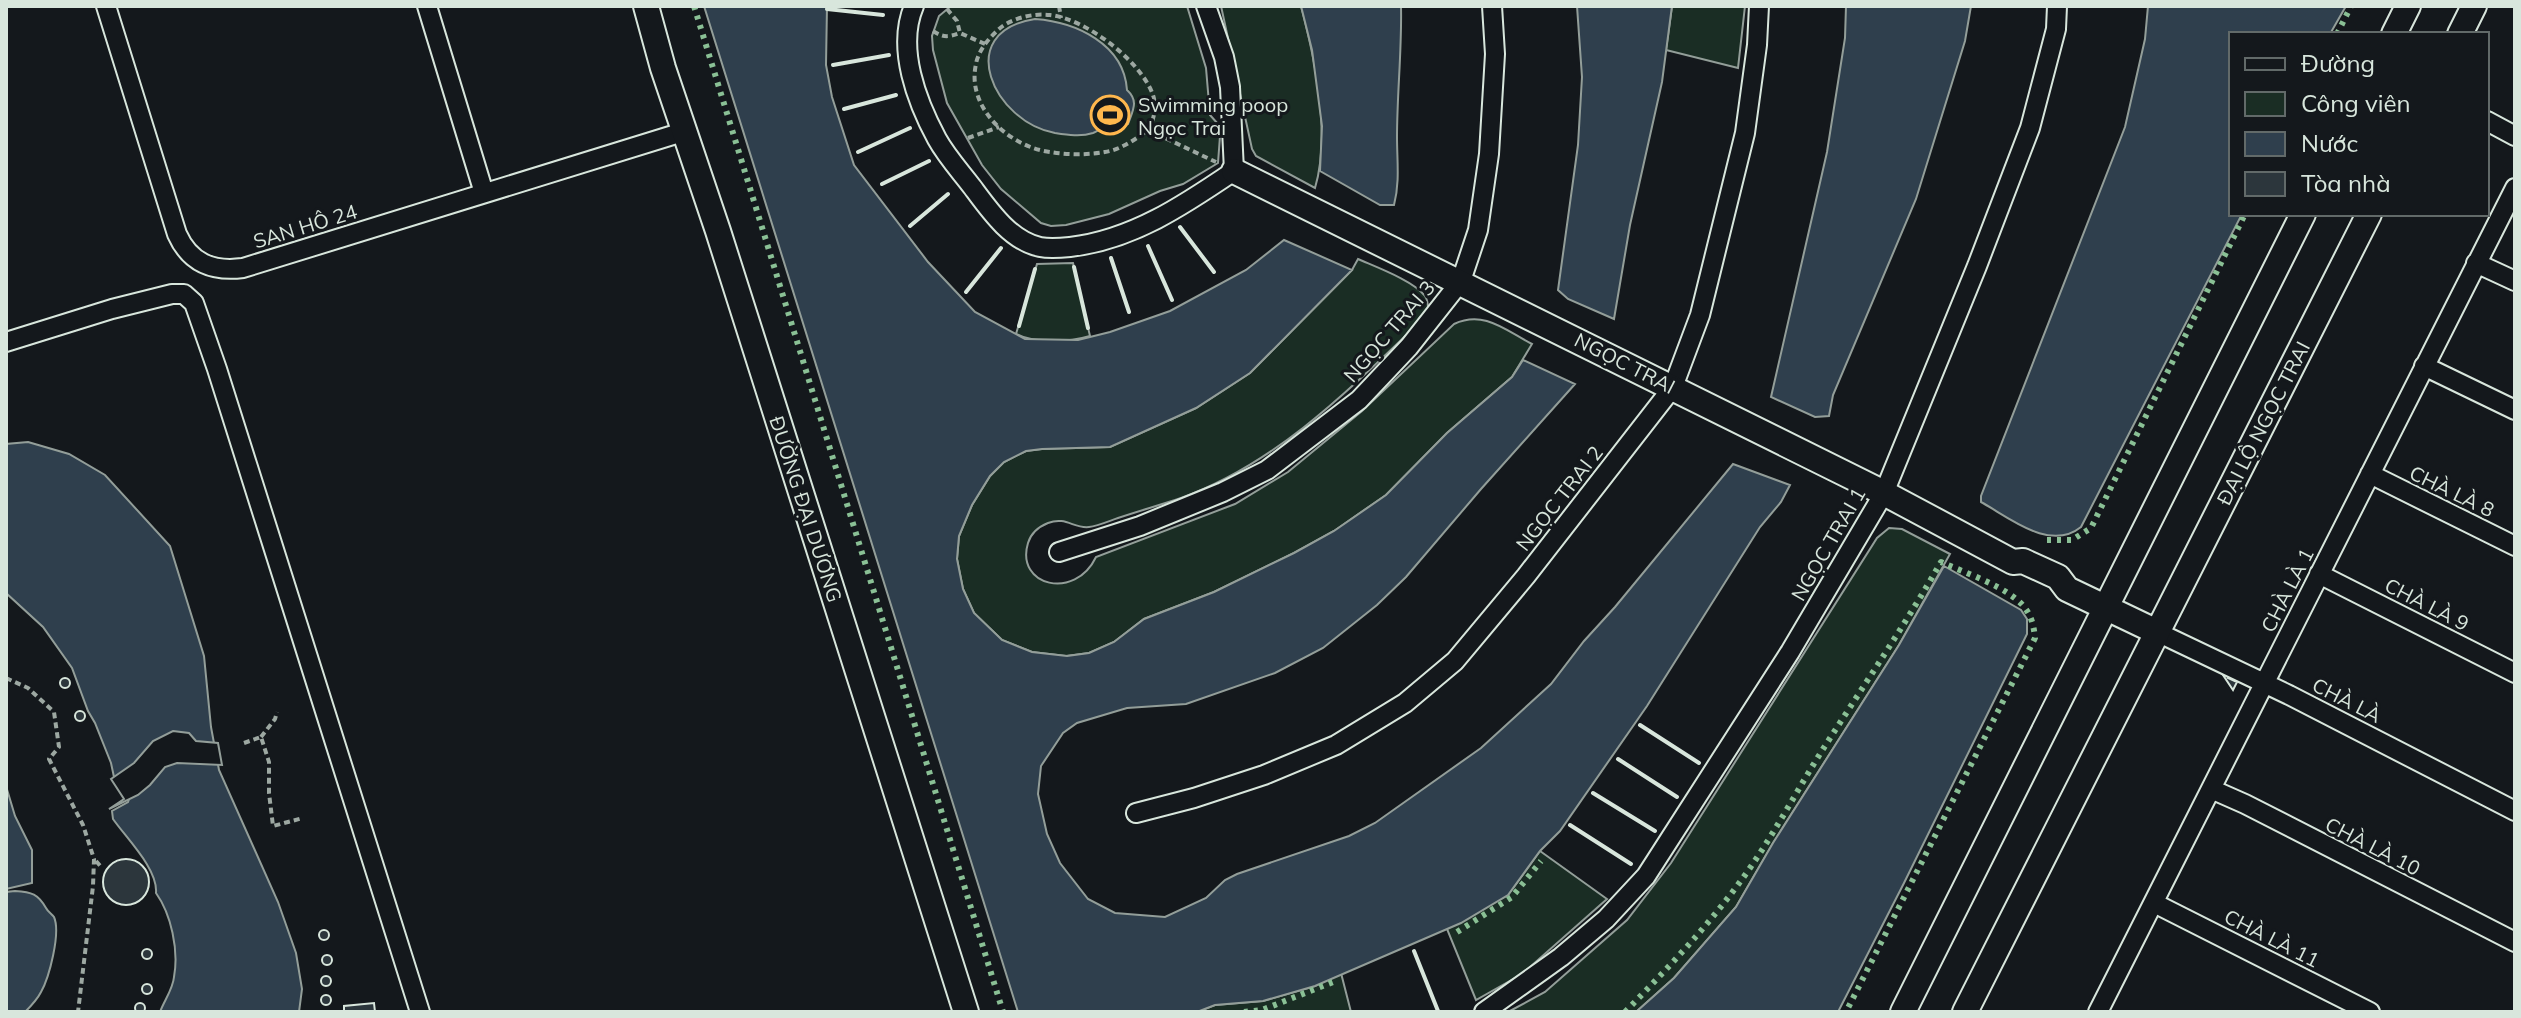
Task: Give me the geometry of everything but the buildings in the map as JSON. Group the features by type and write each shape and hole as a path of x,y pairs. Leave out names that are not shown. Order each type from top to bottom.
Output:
{"street":[{"name":"SAN HÔ 24","path":"106,6 183,248 202,263 229,270 686,131"},
{"path":"427,6 441,30 457,82 484,193"},
{"name":"ĐƯỜNG ĐẠI DƯƠNG","path":"646,6 961,1011"},
{"path":"914,6 908,24 908,57 937,139 1007,229 1027,243 1042,248 1096,243 1123,235 1189,201 1226,167 1230,87 1224,57 1206,6"},
{"name":"NGỌC TRAI 3","path":"1059,552 1140,526 1267,470 1359,400 1409,347 1461,281 1478,230 1489,154 1495,54 1492,6"},
{"name":"NGỌC TRAI 2","path":"1136,813 1264,775 1336,745 1405,703 1455,661 1526,576 1673,387 1700,315 1739,159 1757,45 1759,6"},
{"name":"NGỌC TRAI 1","path":"1484,1012 1508,998 1561,957 1606,919 1646,876 1790,652 1884,493 2030,128 2056,29 2057,6"},
{"path":"2395,32 2408,6"},
{"path":"2461,32 2474,6"},
{"path":"2489,122 2515,136"},
{"name":"NGỌC TRAI","path":"1226,167 1884,493 2013,562 2020,573 2053,589 2067,589 2106,609"},
{"name":"CHÀ LÀ 1","path":"2103,1010 2211,789 2515,188"},
{"path":"1903,1012 2302,216"},
{"name":"ĐẠI LỘ NGỌC TRAI","path":"1965,1012 2368,216"},
{"path":"2476,263 2515,281"},
{"path":"6,342 172,294 184,294 194,303 420,1012"},
{"path":"2424,366 2515,410"},
{"name":"CHÀ LÀ 8","path":"2370,474 2515,546"},
{"name":"CHÀ LÀ 9","path":"2319,574 2515,673"},
{"path":"2106,609 2157,632"},
{"name":"CHÀ LÀ","path":"2157,632 2515,811"},
{"name":"CHÀ LÀ 10","path":"2211,789 2515,942"},
{"name":"CHÀ LÀ 11","path":"2154,903 2370,1012"}],"path":[{"path":"1059,6 1061,18"},
{"path":"947,9 957,21 960,33"},
{"path":"1051,15 1083,25 1115,49 1143,78 1154,97 1154,120 1148,130 1108,152 1061,153 1031,146 1008,135 977,99 975,65 985,44 1007,23 1028,16 1051,15"},
{"path":"933,31 948,38 960,33 985,44"},
{"path":"968,138 999,127"},
{"path":"1148,130 1226,167"},
{"path":"6,678 28,688 54,712 59,747 49,759 83,825 94,859 78,1012"},
{"path":"244,743 261,737 277,712"},
{"path":"261,737 269,762 273,826 303,818"},
{"path":"72,803 78,803"},
{"path":"94,859 102,868"}],"green space":[{"path":"951,6 1187,6 1206,68 1210,115 1218,124 1218,163 1183,184 1109,214 1066,225 1041,223 1001,189 982,165 947,103 932,36 939,16"},
{"path":"1221,6 1301,6 1316,73 1321,121 1320,167 1315,188 1256,156 1252,149"},
{"path":"1672,6 1745,6 1738,68 1666,50"},
{"path":"1358,259 1420,290 1427,300 1428,314 1314,420 1251,464 1217,483 1100,525 1084,527 1054,521 1041,526 1028,543 1026,558 1030,570 1049,583 1075,579 1087,571 1096,557 1235,504 1288,472 1362,411 1454,324 1465,320 1485,320 1532,344 1512,377 1447,433 1386,495 1334,531 1214,592 1144,619 1114,642 1089,653 1066,656 1032,652 1002,640 974,613 963,589 957,559 959,536 972,505 990,476 1004,462 1026,451 1110,447 1196,408 1250,373 1352,270"},
{"path":"1073,263 1090,336 1053,341 1016,334 1037,264"},
{"path":"1889,528 1902,529 1950,554 1899,645 1736,907 1674,978 1636,1012 1508,1012 1545,992 1627,920 1671,863 1877,538"},
{"path":"1540,851 1607,899 1522,974 1476,1000 1447,929 1508,895"},
{"path":"1341,973 1351,1012 1197,1012 1215,1005 1263,1001 1315,986"}],"water":[{"path":"704,6 827,6 826,65 832,97 854,165 928,262 975,312 1025,339 1078,340 1170,311 1246,270 1284,240 1352,270 1250,373 1196,408 1110,447 1026,451 1004,462 990,476 972,505 959,536 957,559 963,589 974,613 1002,640 1032,652 1067,656 1089,653 1114,642 1144,619 1214,592 1334,531 1386,495 1447,433 1512,377 1523,360 1575,384 1406,577 1377,605 1323,648 1275,673 1186,704 1127,708 1077,723 1063,733 1041,766 1038,794 1047,834 1060,863 1088,899 1115,913 1165,917 1206,898 1225,880 1237,874 1349,836 1375,823 1481,748 1551,684 1733,464 1790,485 1647,706 1560,831 1540,851 1508,895 1461,923 1315,986 1263,1001 1215,1005 1197,1012 1018,1012"},
{"path":"1301,6 1401,6 1398,180 1394,205 1380,205 1320,171 1322,126 1312,50"},
{"path":"1577,6 1672,6 1662,82 1630,225 1614,319 1568,299 1558,290 1578,145 1582,77"},
{"path":"1846,6 1971,6 1965,41 1916,199 1833,395 1829,416 1815,417 1771,397 1827,152 1845,38"},
{"path":"2148,6 2346,6 2331,32 2229,32 2229,216 2241,216 2081,527 2069,534 2043,534 2017,524 1981,502 1981,496 2125,127 2145,39"},
{"path":"1035,19 1081,31 1107,48 1117,60 1127,90 1133,98 1134,106 1128,124 1070,135 1033,125 1014,112 1000,96 991,77 989,58 995,41 1010,27"},
{"path":"28,442 69,454 105,475 170,546 204,656 219,770 278,902 296,953 302,989 299,1012 160,1012 173,981 174,944 170,922 156,893 152,874 113,819 112,811 129,799 114,777 72,668 43,627 6,593 6,444"},
{"path":"1944,566 2021,610 2027,619 2027,634 1838,1012 1636,1012 1674,978 1736,907 1899,645"},
{"path":"6,786 15,816 32,850 32,883 6,889"},
{"path":"15,891 37,897 56,924 47,977 34,1003 25,1012 6,1012 6,892"}],"pier":[{"path":"173,731 189,733 196,741 218,743 222,765 177,763 165,767 138,795 109,809 124,799 111,779 134,763 153,741"}],"hedge":[{"path":"694,6 1003,1012"},
{"path":"2338,32 2351,6"},
{"path":"2047,540 2072,540 2091,528 2244,216"},
{"path":"1625,1012 1675,960 1738,885 1941,562 1998,587 2018,600 2029,615 2035,638 1846,1012"},
{"path":"1457,932 1512,897 1541,861"},
{"path":"1244,1012 1262,1010 1338,980"}],"wall":[{"path":"827,9 883,15"},
{"path":"833,65 889,55"},
{"path":"844,109 896,95"},
{"path":"858,152 910,128"},
{"path":"882,184 929,161"},
{"path":"910,226 948,194"},
{"path":"1180,227 1214,272"},
{"path":"1148,246 1172,300"},
{"path":"966,292 1001,248"},
{"path":"1111,258 1129,312"},
{"path":"1074,267 1088,328"},
{"path":"1019,326 1035,269"},
{"path":"1640,725 1699,763"},
{"path":"1618,759 1677,797"},
{"path":"1593,793 1655,831"},
{"path":"1570,825 1631,864"},
{"path":"1414,951 1438,1011"}],"place":[{"name":"Swimming poop Ngọc Trai","path":"1110,115"}]}
